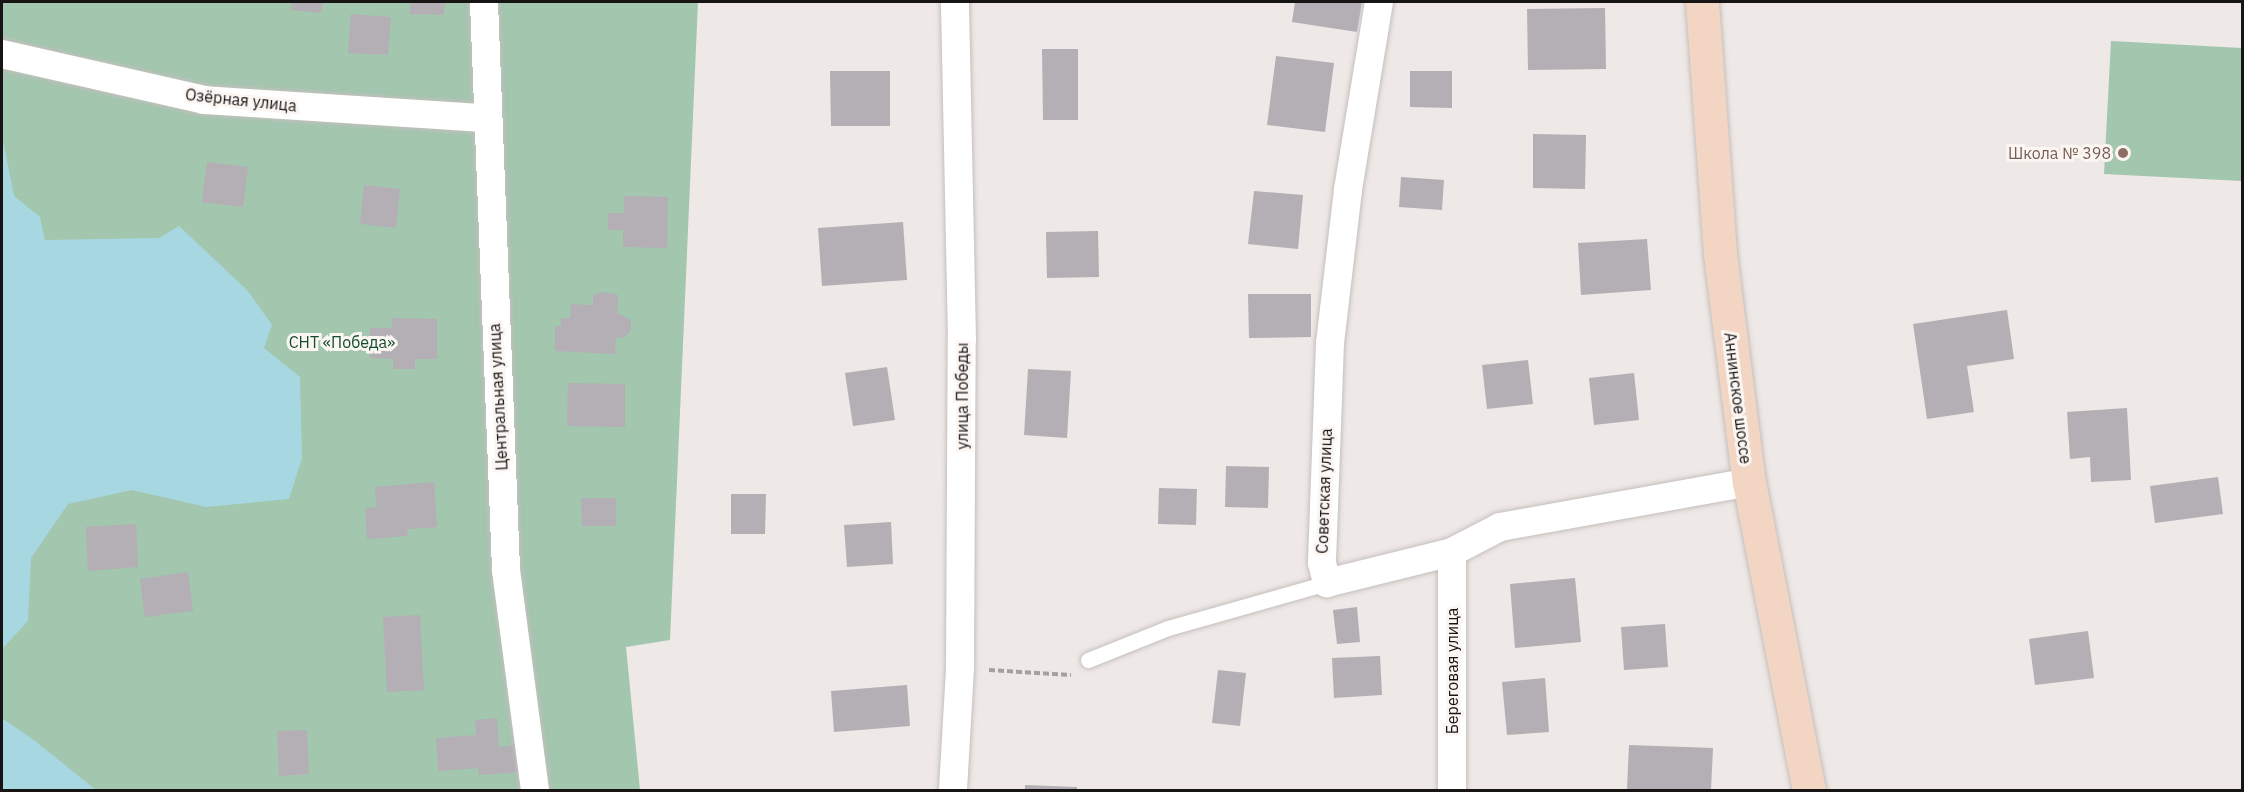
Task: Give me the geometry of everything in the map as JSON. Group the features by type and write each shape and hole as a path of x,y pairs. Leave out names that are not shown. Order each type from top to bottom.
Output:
{"main road":[{"name":"Аннинское шоссе","path":"1702,2 1720,254 1749,482 1809,790"}],"street":[{"name":"Центральная улица","path":"484,2 485,118 506,570 535,790"},
{"name":"улица Победы","path":"954,790 960,668 962,339 955,2"},
{"name":"Советская улица","path":"1327,584 1322,563 1330,343 1348,190 1379,2"},
{"name":"Озёрная улица","path":"2,54 204,100 485,118"},
{"path":"1327,584 1452,552 1500,527 1749,482"},
{"name":"Береговая улица","path":"1452,552 1452,790"}],"lane":[{"path":"1088,660 1168,628 1327,584"}],"path":[{"path":"960,668 1077,676 1088,660"}],"green space":[{"name":"СНТ «Победа»","path":"2,2 698,2 670,640 626,647 640,790 2,790"},
{"path":"2111,41 2242,48 2242,181 2104,174"}],"water":[{"path":"2,135 14,196 40,217 45,240 159,238 179,226 248,291 272,325 264,348 300,377 302,458 289,499 206,507 132,490 68,504 31,558 28,621 2,649"},
{"path":"2,718 35,741 96,790 2,790"}],"building":[{"path":"292,2 323,2 321,13 291,10"},
{"path":"410,2 445,2 444,15 410,14"},
{"path":"1295,2 1362,2 1357,32 1292,22"},
{"path":"1605,8 1606,69 1528,70 1527,9"},
{"path":"351,14 391,17 388,55 348,53"},
{"path":"1042,49 1078,49 1078,120 1043,120"},
{"path":"1276,56 1334,63 1325,132 1267,125"},
{"path":"830,71 890,71 890,126 831,126"},
{"path":"1410,71 1452,71 1452,108 1410,107"},
{"path":"1533,134 1586,135 1585,189 1533,188"},
{"path":"207,162 248,167 243,207 202,202"},
{"path":"1401,177 1444,180 1442,210 1399,207"},
{"path":"364,185 400,189 396,228 360,224"},
{"path":"1254,191 1303,195 1298,249 1248,244"},
{"path":"624,196 668,197 667,248 623,247 623,230 608,230 608,213 624,213"},
{"path":"903,222 907,280 822,286 818,228"},
{"path":"1098,231 1099,277 1047,278 1046,232"},
{"path":"1647,239 1651,290 1581,295 1578,243"},
{"path":"602,292 618,295 617,313 631,320 631,331 623,338 616,337 615,354 555,351 555,326 561,326 561,318 570,318 571,304 593,305 593,295"},
{"path":"1248,294 1311,294 1311,337 1249,338"},
{"path":"2007,310 2014,359 1967,366 1974,412 1927,419 1913,324"},
{"path":"392,318 437,319 437,359 415,359 415,369 393,369 393,359 370,358 370,328 392,328"},
{"path":"1528,360 1533,404 1487,409 1482,365"},
{"path":"887,367 895,420 853,426 845,373"},
{"path":"1028,369 1071,371 1067,438 1024,435"},
{"path":"1634,373 1639,420 1594,425 1589,378"},
{"path":"568,383 625,384 625,427 567,426"},
{"path":"2127,408 2131,480 2091,482 2090,457 2070,459 2067,412"},
{"path":"1226,466 1269,467 1268,508 1225,507"},
{"path":"2218,477 2223,514 2155,523 2150,486"},
{"path":"434,482 437,527 407,529 408,536 367,539 365,508 377,507 375,487"},
{"path":"1159,488 1197,489 1196,525 1158,524"},
{"path":"731,494 766,494 765,534 731,534"},
{"path":"581,498 616,498 616,526 582,526"},
{"path":"891,522 893,564 847,567 844,525"},
{"path":"136,524 138,567 88,571 86,527"},
{"path":"188,572 193,611 145,617 140,579"},
{"path":"1575,578 1581,642 1515,648 1510,584"},
{"path":"1357,607 1360,642 1337,644 1333,610"},
{"path":"420,615 424,690 387,692 383,617"},
{"path":"1665,624 1668,667 1624,670 1621,627"},
{"path":"2088,631 2094,678 2035,685 2029,639"},
{"path":"1380,656 1382,695 1334,698 1332,658"},
{"path":"1218,670 1246,673 1240,726 1212,723"},
{"path":"1545,678 1549,732 1507,735 1502,682"},
{"path":"907,685 910,726 834,732 831,691"},
{"path":"497,718 499,747 519,745 523,772 479,775 478,768 438,771 436,738 476,735 475,720"},
{"path":"307,730 309,774 279,776 277,731"},
{"path":"1629,745 1713,748 1711,790 1627,789"},
{"path":"1025,785 1077,787 1077,790 1025,790"}],"place":[{"name":"Школа № 398","path":"2123,153"}]}
